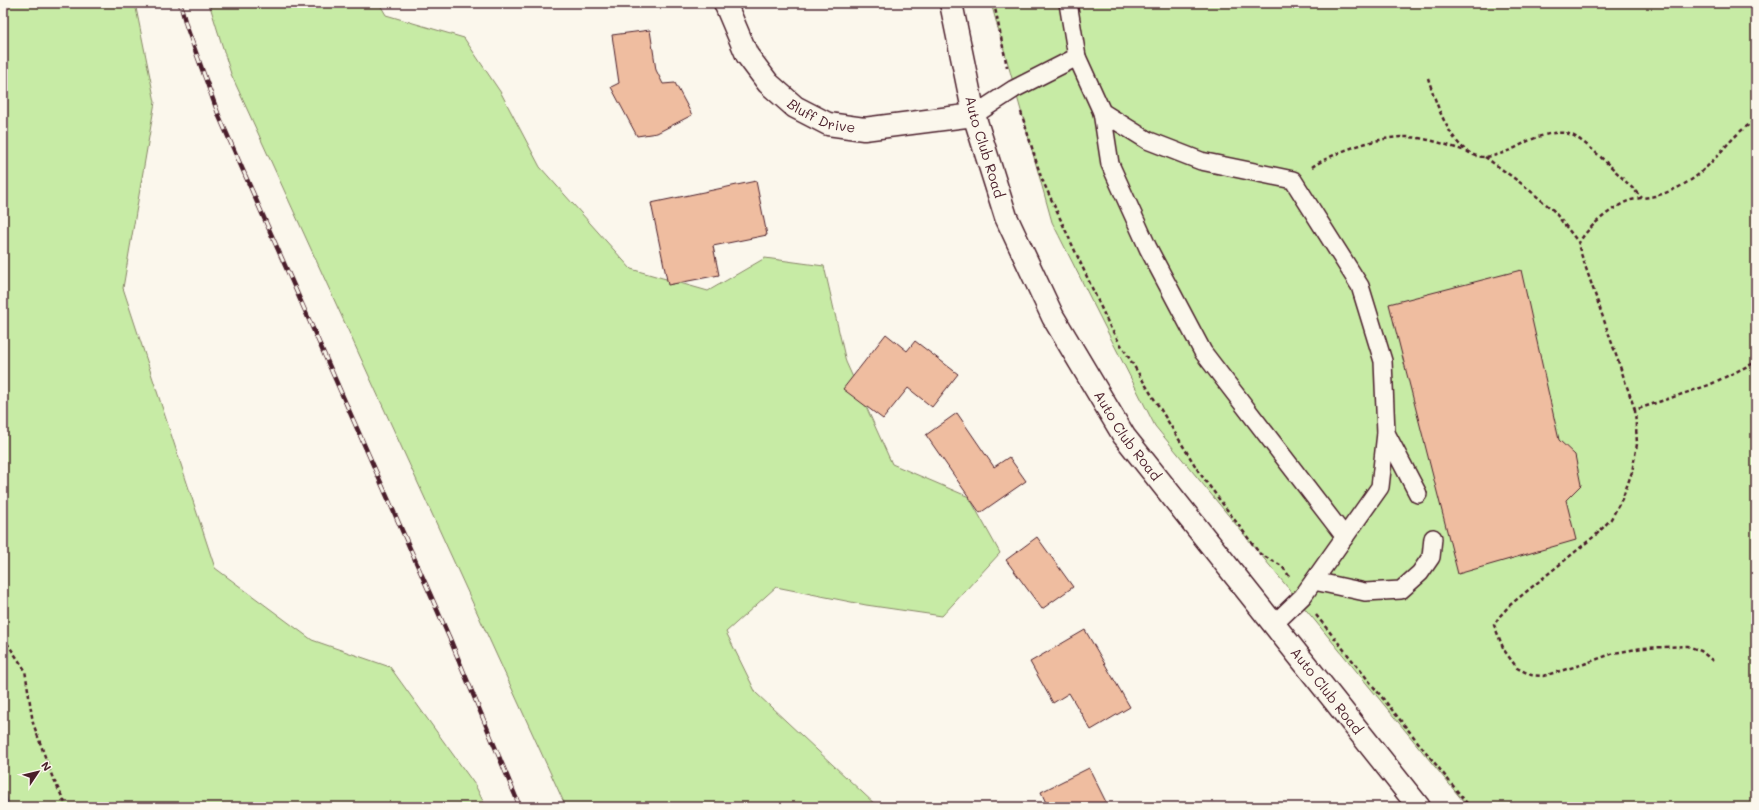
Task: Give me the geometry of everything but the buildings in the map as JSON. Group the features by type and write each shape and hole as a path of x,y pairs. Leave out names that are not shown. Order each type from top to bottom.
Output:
{"street":[{"name":"Bluff Drive","path":"725,3 748,55 768,83 795,107 828,124 864,130 974,115"},
{"name":"Auto Club Road","path":"951,3 974,115 1006,217 1053,317 1091,384 1124,436 1420,807"}],"lane":[{"path":"1068,3 1077,57 1102,112 1110,164 1148,248 1204,352 1344,537"},
{"path":"974,115 1014,88 1077,57"},
{"path":"1102,112 1147,140 1201,161 1293,180 1360,286 1383,360 1386,432 1380,487 1303,596 1274,624"},
{"path":"1386,432 1418,494"},
{"path":"1314,581 1365,592 1401,590 1420,573 1431,558 1433,538"}],"path":[{"path":"994,3 1005,61 1041,176 1110,327 1199,472 1260,554 1282,566 1322,624 1470,807"},
{"path":"1428,78 1447,128 1467,152"},
{"path":"1713,661 1701,651 1688,646 1642,648 1614,653 1584,664 1543,676 1531,675 1517,668 1497,637 1494,625 1510,605 1596,534 1610,519 1623,497 1632,472 1637,444 1635,410 1585,268 1578,245 1581,238 1612,211 1629,201 1676,189 1691,180 1708,167 1734,136 1756,120"},
{"path":"1293,180 1324,159 1376,141 1408,137 1437,142 1467,152 1471,155 1484,157 1496,155 1535,138 1568,133 1577,137 1610,166 1642,198"},
{"path":"1484,157 1522,184 1553,210 1579,243"},
{"path":"1635,410 1709,385 1756,362"},
{"path":"3,637 24,670 33,723 52,776 67,807"}],"green space":[{"path":"3,3 135,3 155,102 123,288 215,568 312,640 390,667 475,785 486,807 3,807"},
{"path":"209,3 379,3 386,15 464,38 501,93 540,167 631,269 708,291 765,258 824,266 846,362 892,464 969,497 1000,553 942,616 866,605 776,587 726,632 756,693 878,807 566,807 231,74"},
{"path":"991,3 1756,3 1756,807 1468,807 1155,426 1052,222"}],"waterway":[{"path":"3,796 5,807"}],"railway":[{"path":"180,3 186,25 219,116 450,639 520,807"}]}
